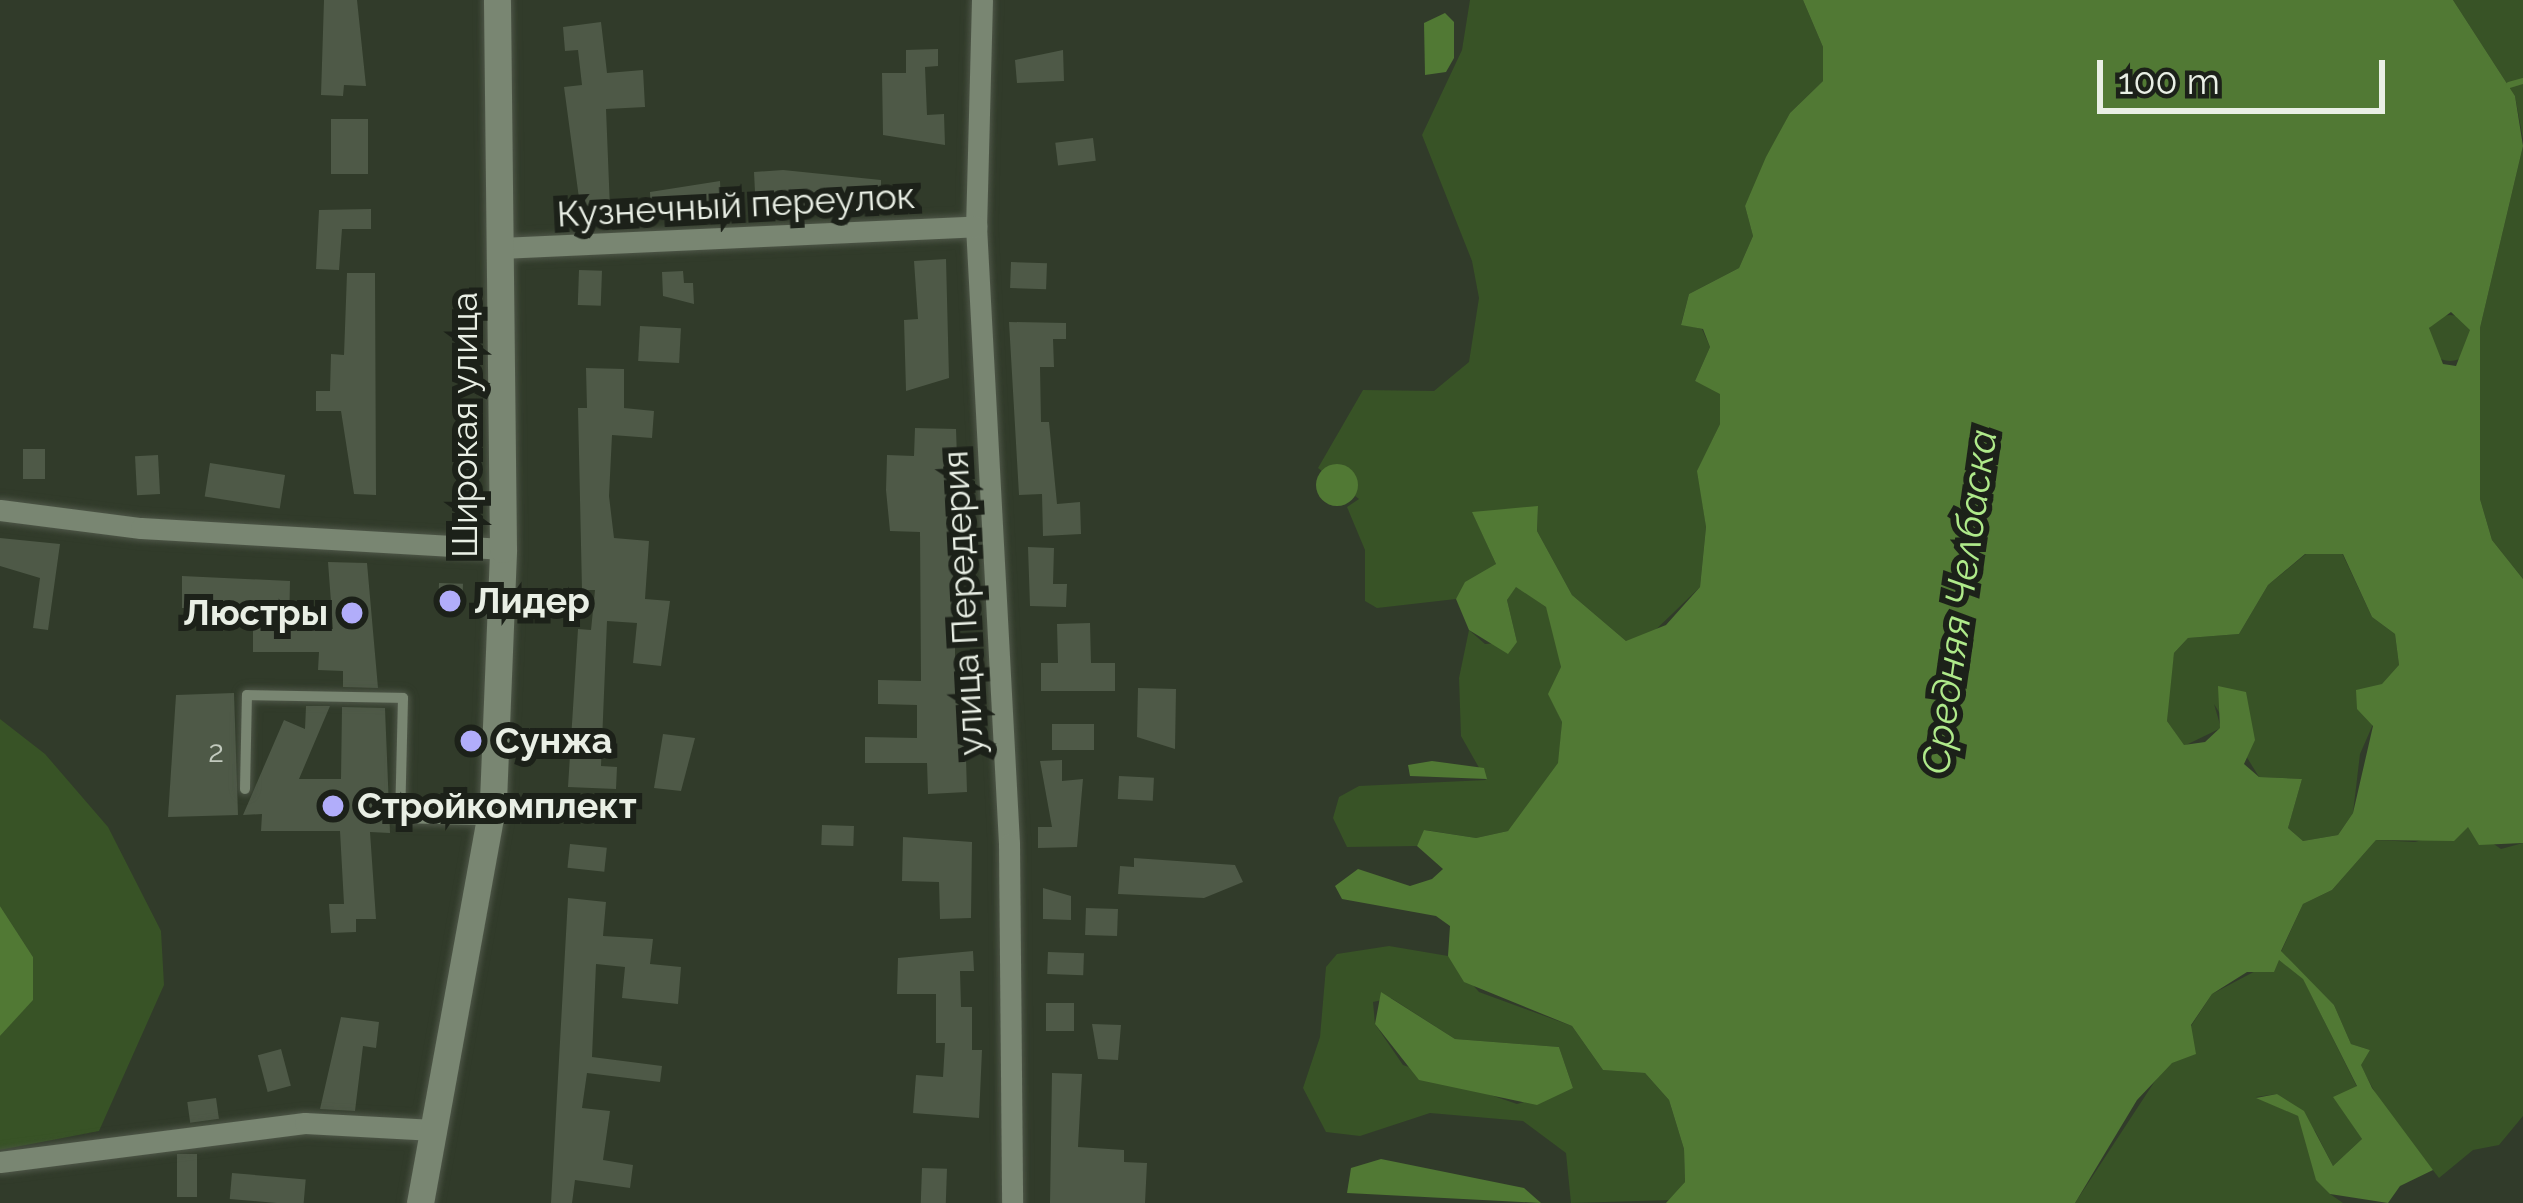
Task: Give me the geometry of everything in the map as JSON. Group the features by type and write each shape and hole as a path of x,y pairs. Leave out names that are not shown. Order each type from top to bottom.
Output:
{"street":[{"name":"Широкая улица","path":"420,1203 490,820 503,549 497,0"},
{"name":"улица Передерия","path":"982,0 976,226 1009,844 1012,1203"},
{"name":"Кузнечный переулок","path":"500,248 976,226"},
{"path":"0,510 141,528 503,549"},
{"path":"0,1162 305,1123 434,1130"}],"lane":[{"path":"245,789 247,695 403,698 400,818 490,820"}],"shaded area":[{"path":"1470,0 1803,0 1823,47 1823,81 1790,113 1745,206 1753,236 1739,268 1689,294 1681,324 1702,329 1710,347 1695,381 1720,393 1720,424 1698,471 1706,527 1700,587 1644,641 1626,641 1572,595 1537,531 1538,507 1473,513 1496,564 1456,599 1377,608 1365,601 1365,550 1347,507 1359,499 1318,468 1363,390 1434,391 1469,362 1479,298 1472,261 1422,135 1462,50"},
{"path":"2453,0 2523,0 2523,139 2515,96"},
{"path":"2523,146 2523,579 2492,540 2480,499 2480,328"},
{"path":"2450,315 2466,322 2473,338 2466,354 2450,361 2434,354 2427,338 2434,322"},
{"path":"2342,553 2372,617 2395,634 2399,665 2360,754 2353,813 2338,835 2303,841 2288,828 2302,779 2259,777 2214,704 2221,728 2184,746 2167,721 2168,694 2174,653 2188,638 2239,634 2268,585 2306,554"},
{"path":"1516,586 1546,607 1558,632 1561,668 1549,694 1562,722 1559,763 1538,802 1508,831 1476,838 1425,830 1417,846 1347,847 1333,818 1339,797 1359,786 1486,780 1461,736 1459,678 1469,630 1485,644 1517,642 1507,600"},
{"path":"0,719 45,754 108,827 161,931 164,985 99,1131 0,1150 0,1036 33,999 33,957 0,906"},
{"path":"2468,826 2501,849 2523,843 2523,1116 2499,1145 2473,1150 2439,1178 2382,1105 2360,1065 2370,1050 2351,1044 2334,1005 2281,952 2303,904 2332,890 2376,840 2415,842"},
{"path":"1389,946 1448,956 1479,992 1572,1026 1603,1070 1645,1073 1669,1100 1684,1149 1685,1182 1672,1200 1571,1203 1566,1153 1523,1121 1430,1113 1360,1136 1326,1132 1303,1088 1320,1037 1326,967 1337,954","holes":["1391,998 1455,1039 1559,1047 1573,1088 1517,1104 1403,1065 1375,1024 1373,1002"]},
{"path":"2278,959 2303,978 2357,1087 2338,1103 2362,1139 2333,1166 2315,1131 2277,1094 2256,1097 2298,1116 2330,1194 2343,1203 2075,1203 2212,994"}],"water":[{"name":"Средняя Челбаска","path":"1803,0 2453,0 2515,96 2523,146 2480,328 2480,499 2492,540 2523,579 2523,843 2479,845 2468,827 2454,841 2376,840 2332,890 2303,904 2281,951 2334,1005 2351,1044 2370,1050 2361,1065 2372,1088 2433,1170 2400,1186 2388,1203 2330,1194 2316,1180 2298,1116 2256,1098 2277,1094 2304,1111 2333,1166 2362,1139 2333,1097 2357,1086 2303,979 2279,960 2274,972 2247,972 2212,994 2191,1025 2196,1054 2172,1063 2137,1100 2075,1203 1666,1203 1685,1182 1684,1149 1669,1100 1645,1073 1603,1070 1572,1026 1464,982 1448,956 1450,926 1436,916 1342,899 1335,886 1358,869 1410,886 1432,879 1443,869 1417,846 1424,830 1476,838 1508,831 1558,763 1562,722 1548,694 1561,667 1546,607 1516,587 1507,600 1517,642 1508,654 1469,630 1456,599 1465,582 1496,564 1472,512 1538,506 1537,531 1572,595 1626,641 1666,625 1700,587 1706,527 1697,471 1720,424 1720,394 1695,381 1710,347 1703,329 1681,325 1689,294 1739,268 1753,236 1745,206 1790,113 1823,81 1823,47","holes":["2451,312 2470,330 2456,366 2443,364 2429,328","2305,554 2343,554 2372,617 2395,634 2399,665 2382,684 2356,690 2357,709 2373,726 2353,813 2338,835 2303,841 2288,828 2302,779 2259,777 2244,764 2255,740 2246,692 2218,686 2220,728 2205,742 2184,745 2167,721 2174,653 2188,638 2239,634 2268,585"]},
{"path":"1445,13 1454,22 1454,58 1446,72 1425,75 1424,23"},
{"path":"1337,464 1352,470 1358,485 1352,500 1337,506 1322,500 1316,485 1322,470"},
{"path":"1432,761 1484,768 1487,779 1410,776 1408,765"},
{"path":"0,906 33,957 33,1000 0,1036"},
{"path":"1381,992 1455,1039 1559,1047 1573,1088 1537,1105 1419,1080 1375,1024"},
{"path":"1381,1159 1524,1188 1541,1203 1347,1193 1351,1168"}],"building":[{"path":"324,0 357,0 366,86 344,85 343,96 321,95"},
{"path":"601,22 607,73 643,70 645,107 606,109 610,209 581,213 564,87 582,85 578,50 565,51 563,27"},
{"path":"938,49 938,66 925,67 927,115 944,114 945,145 883,135 882,73 906,73 906,50"},
{"path":"1063,50 1064,81 1017,83 1015,60"},
{"path":"331,119 368,119 368,174 331,174"},
{"path":"1093,138 1096,161 1058,165 1055,143"},
{"path":"783,170 881,180 881,205 756,212 754,172"},
{"path":"720,181 722,223 698,224 697,213 651,216 650,192"},
{"path":"371,209 371,229 342,229 339,270 316,269 319,210"},
{"path":"946,259 949,378 906,391 904,320 918,319 914,261"},
{"path":"1011,262 1047,263 1046,289 1010,288"},
{"path":"579,270 602,271 601,306 578,305"},
{"path":"683,271 684,283 693,283 694,304 663,296 662,272"},
{"path":"347,273 375,273 376,495 354,494 341,411 316,411 316,391 330,391 331,354 344,355"},
{"path":"1009,322 1066,323 1066,339 1053,339 1054,367 1040,367 1041,422 1049,422 1057,504 1080,502 1081,534 1043,536 1042,494 1019,495"},
{"path":"640,326 681,328 679,363 638,361"},
{"path":"586,368 624,369 624,408 654,411 652,438 612,435 609,496 614,538 649,541 645,599 670,601 661,666 633,663 637,623 607,621 601,766 617,767 616,789 568,787 578,629 591,630 595,590 582,590 578,408 587,408"},
{"path":"915,428 956,429 963,627 955,628 955,690 964,690 967,792 928,794 927,763 865,763 865,737 917,738 917,705 878,704 878,680 921,681 920,532 890,531 886,490 887,455 914,456"},
{"path":"23,449 45,449 45,479 23,479"},
{"path":"158,455 160,494 137,495 135,456"},
{"path":"210,463 285,475 280,508 205,497"},
{"path":"0,538 60,544 48,630 33,628 40,578 0,566"},
{"path":"1028,547 1054,548 1053,584 1067,584 1066,607 1030,606"},
{"path":"328,562 367,563 378,688 343,687 343,671 318,670 319,652 253,652 253,608 224,608 223,628 208,627 208,608 182,608 182,576 290,581 289,631 333,629"},
{"path":"439,583 463,584 462,613 438,612"},
{"path":"1090,623 1091,663 1115,663 1115,691 1041,691 1041,663 1058,663 1057,624"},
{"path":"1138,688 1176,689 1175,749 1137,737"},
{"path":"234,693 238,815 168,817 176,695"},
{"path":"306,706 330,706 299,779 341,779 342,707 385,708 390,833 370,832 376,919 356,919 356,932 331,933 329,904 344,904 340,831 261,831 262,814 243,815 284,720 305,729"},
{"path":"1052,724 1094,724 1094,750 1052,750"},
{"path":"663,734 695,738 681,791 654,788"},
{"path":"1062,760 1062,781 1083,779 1077,847 1038,848 1038,827 1052,827 1040,761"},
{"path":"1119,776 1154,778 1153,801 1118,799"},
{"path":"822,825 854,826 853,846 821,845"},
{"path":"903,837 972,842 971,918 940,919 939,882 902,881"},
{"path":"570,844 607,848 604,872 567,868"},
{"path":"1134,858 1235,865 1243,882 1204,898 1118,894 1120,866 1134,867"},
{"path":"1043,888 1071,896 1071,920 1043,919"},
{"path":"568,898 606,902 603,936 653,939 650,964 681,967 678,1004 622,998 625,967 596,964 592,1057 662,1066 660,1082 587,1073 582,1108 610,1111 603,1160 633,1165 630,1188 575,1180 572,1203 551,1203"},
{"path":"1086,908 1118,909 1117,936 1085,935"},
{"path":"973,951 974,971 960,971 961,1007 972,1007 972,1050 982,1050 979,1118 913,1113 916,1075 943,1077 945,1043 936,1043 936,994 897,994 898,958"},
{"path":"1048,952 1084,953 1083,975 1047,974"},
{"path":"1046,1003 1074,1003 1074,1031 1046,1031"},
{"path":"341,1017 379,1022 376,1048 363,1046 355,1111 320,1109"},
{"path":"1092,1024 1121,1025 1118,1060 1098,1059"},
{"path":"281,1049 291,1086 268,1092 258,1055"},
{"path":"1052,1073 1082,1074 1078,1147 1124,1150 1124,1162 1147,1163 1145,1203 1050,1203"},
{"path":"216,1098 219,1119 190,1123 187,1102"},
{"path":"177,1154 197,1154 197,1197 177,1197"},
{"path":"922,1168 947,1169 946,1203 921,1203"},
{"path":"232,1173 306,1179 304,1203 230,1199"}],"waterway":[{"path":"2509,85 2523,81"}],"place":[{"name":"Лидер","path":"450,601"},
{"name":"Люстры","path":"352,613"},
{"name":"Сунжа","path":"471,741"},
{"name":"Стройкомплект","path":"333,806"}]}
